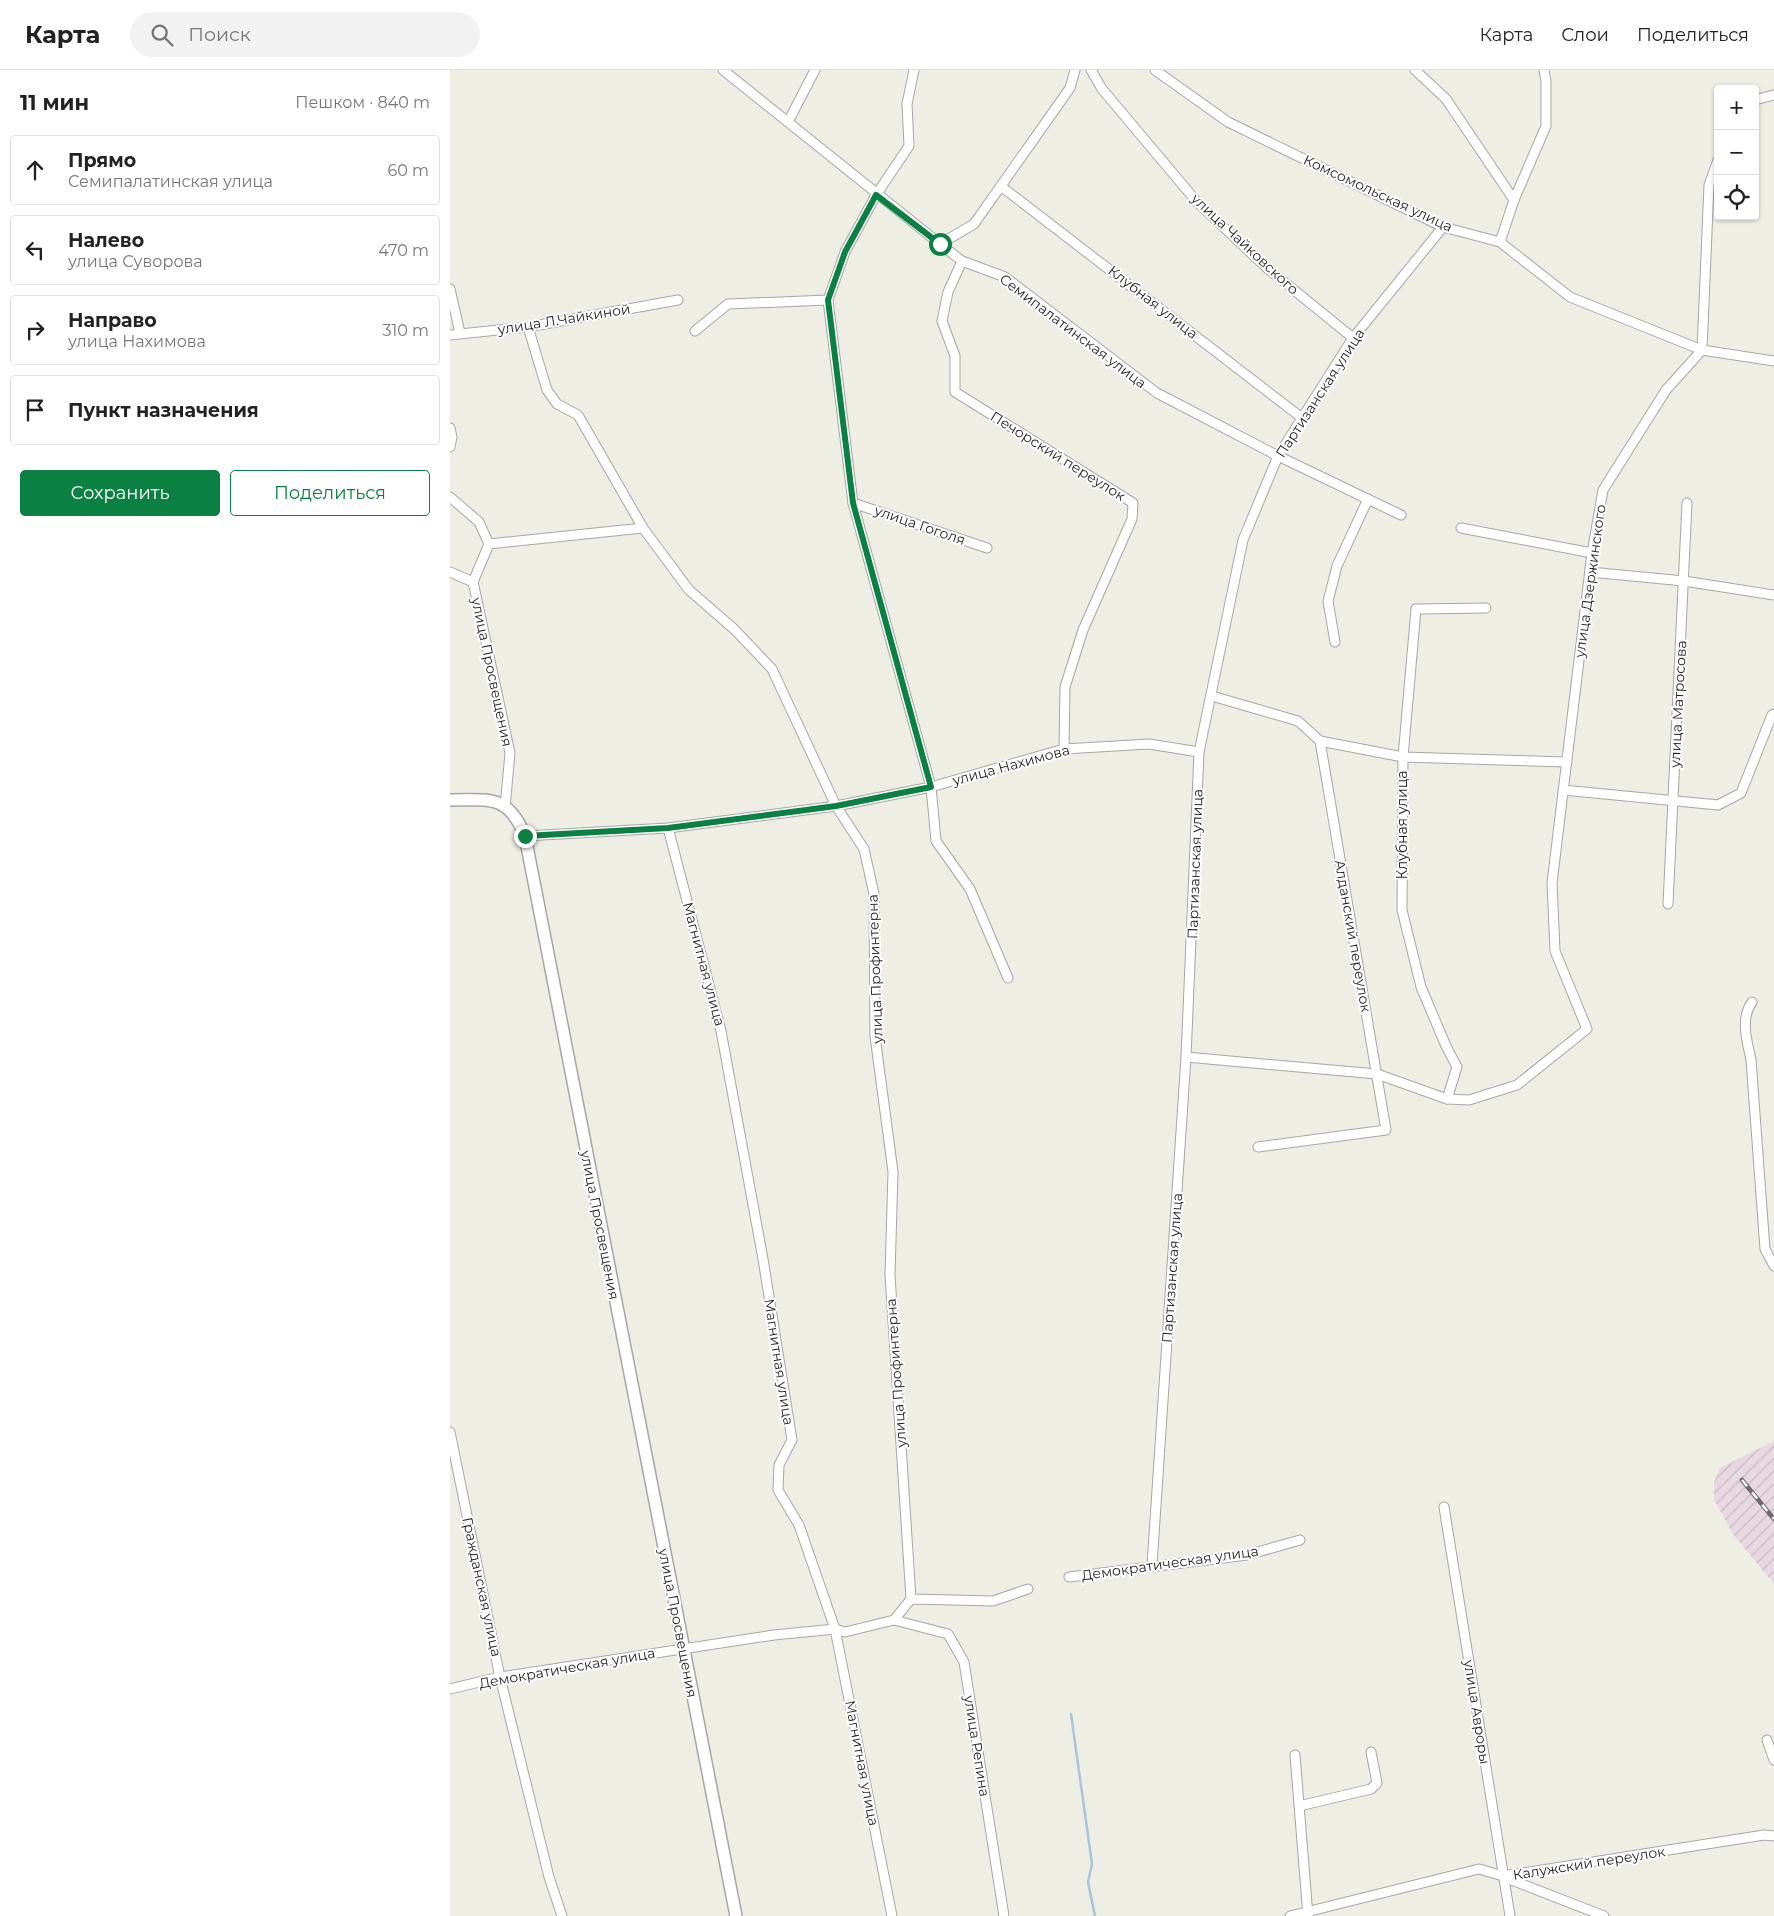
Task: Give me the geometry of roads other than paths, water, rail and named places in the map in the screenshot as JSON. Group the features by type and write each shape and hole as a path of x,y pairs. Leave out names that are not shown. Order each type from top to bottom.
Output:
{"street":[{"name":"Семипалатинская улица","path":"723,70 876,195 962,261 1005,277 1157,394 1278,456 1401,515"},
{"path":"788,122 815,70"},
{"path":"914,70 907,104 909,146 876,195 845,252 828,300 853,503 931,787 936,841 970,889 1008,978"},
{"path":"940,244 974,224 1002,187 1070,88 1075,70"},
{"name":"улица Чайковского","path":"1091,70 1102,89 1197,202 1267,268 1354,338"},
{"name":"Комсомольская улица","path":"1155,70 1228,122 1443,227 1500,242 1570,297 1702,350 1774,361"},
{"path":"1414,70 1446,99 1514,200"},
{"path":"1500,242 1514,200 1546,126 1546,81 1544,70"},
{"path":"1759,99 1773,96"},
{"path":"1702,350 1709,185 1714,171"},
{"name":"Клубная улица","path":"1002,187 1302,418"},
{"name":"Партизанская улица","path":"1152,1565 1186,1057 1200,752 1243,540 1278,456 1302,418 1354,338 1443,227"},
{"name":"Печорский переулок","path":"962,261 948,292 942,321 955,356 955,392 1133,503 1132,519 1083,630 1065,687 1064,749"},
{"path":"450,289 460,333"},
{"name":"улица Л.Чайкиной","path":"450,336 460,333 528,327 678,300"},
{"path":"695,331 728,304 828,300"},
{"name":"улица Профинтерна","path":"528,327 546,390 557,404 578,415 643,528 689,590 734,629 772,669 836,806 864,849 874,894 875,1036 893,1172 890,1275 911,1600"},
{"name":"улица Дзержинского","path":"1447,1099 1469,1100 1517,1085 1587,1029 1554,951 1552,883 1592,553 1603,490 1666,390 1702,350"},
{"path":"450,428 450,447"},
{"path":"450,497 479,522 489,544 643,528"},
{"path":"1335,642 1328,601 1337,566 1368,499"},
{"name":"улица Гоголя","path":"853,503 987,548"},
{"name":"улица Матросова","path":"1668,904 1687,503"},
{"path":"1461,528 1592,553"},
{"name":"улица Просвещения","path":"489,544 472,582 510,753 505,808 517,816 525,836 736,1916"},
{"path":"450,572 472,582"},
{"path":"1590,572 1684,581 1774,595"},
{"name":"Клубная улица","path":"1447,1099 1457,1067 1421,987 1402,910 1403,757 1416,609 1486,608"},
{"path":"1212,696 1298,721 1320,741 1403,757 1567,762"},
{"path":"1563,790 1718,805 1741,793 1774,714"},
{"name":"Алданский переулок","path":"1258,1147 1386,1130 1320,741"},
{"name":"улица Нахимова","path":"525,836 668,828 836,806 931,787 1064,749 1149,744 1200,752"},
{"path":"450,800 493,800 505,808"},
{"name":"Магнитная улица","path":"668,828 721,1031 763,1259 792,1440 779,1465 778,1490 799,1526 835,1629 892,1916"},
{"path":"1752,1002 1748,1008 1745,1033 1751,1060 1764,1249 1774,1266"},
{"path":"1186,1057 1377,1074 1447,1099"},
{"name":"Гражданская улица","path":"450,1432 500,1677 549,1877 562,1916"},
{"name":"улица Авроры","path":"1444,1507 1510,1916"},
{"name":"Демократическая улица","path":"1069,1577 1152,1565 1247,1555 1300,1540"},
{"path":"894,1620 911,1600 993,1601 1028,1589"},
{"name":"Демократическая улица","path":"450,1689 500,1677 662,1651 684,1650 774,1635 835,1629 845,1632 894,1620"},
{"name":"улица Репина","path":"894,1620 948,1634 964,1662 1004,1916"},
{"path":"1766,1740 1774,1760"},
{"path":"1299,1806 1371,1789 1377,1783 1371,1752"},
{"path":"1295,1754 1308,1914"},
{"name":"Калужский переулок","path":"1290,1916 1308,1914 1479,1869 1503,1876 1774,1836"},
{"path":"1503,1876 1604,1916"}],"waterway":[{"path":"1071,1714 1092,1864 1088,1882 1095,1916"}],"railway":[{"path":"1742,1480 1774,1519"}]}
